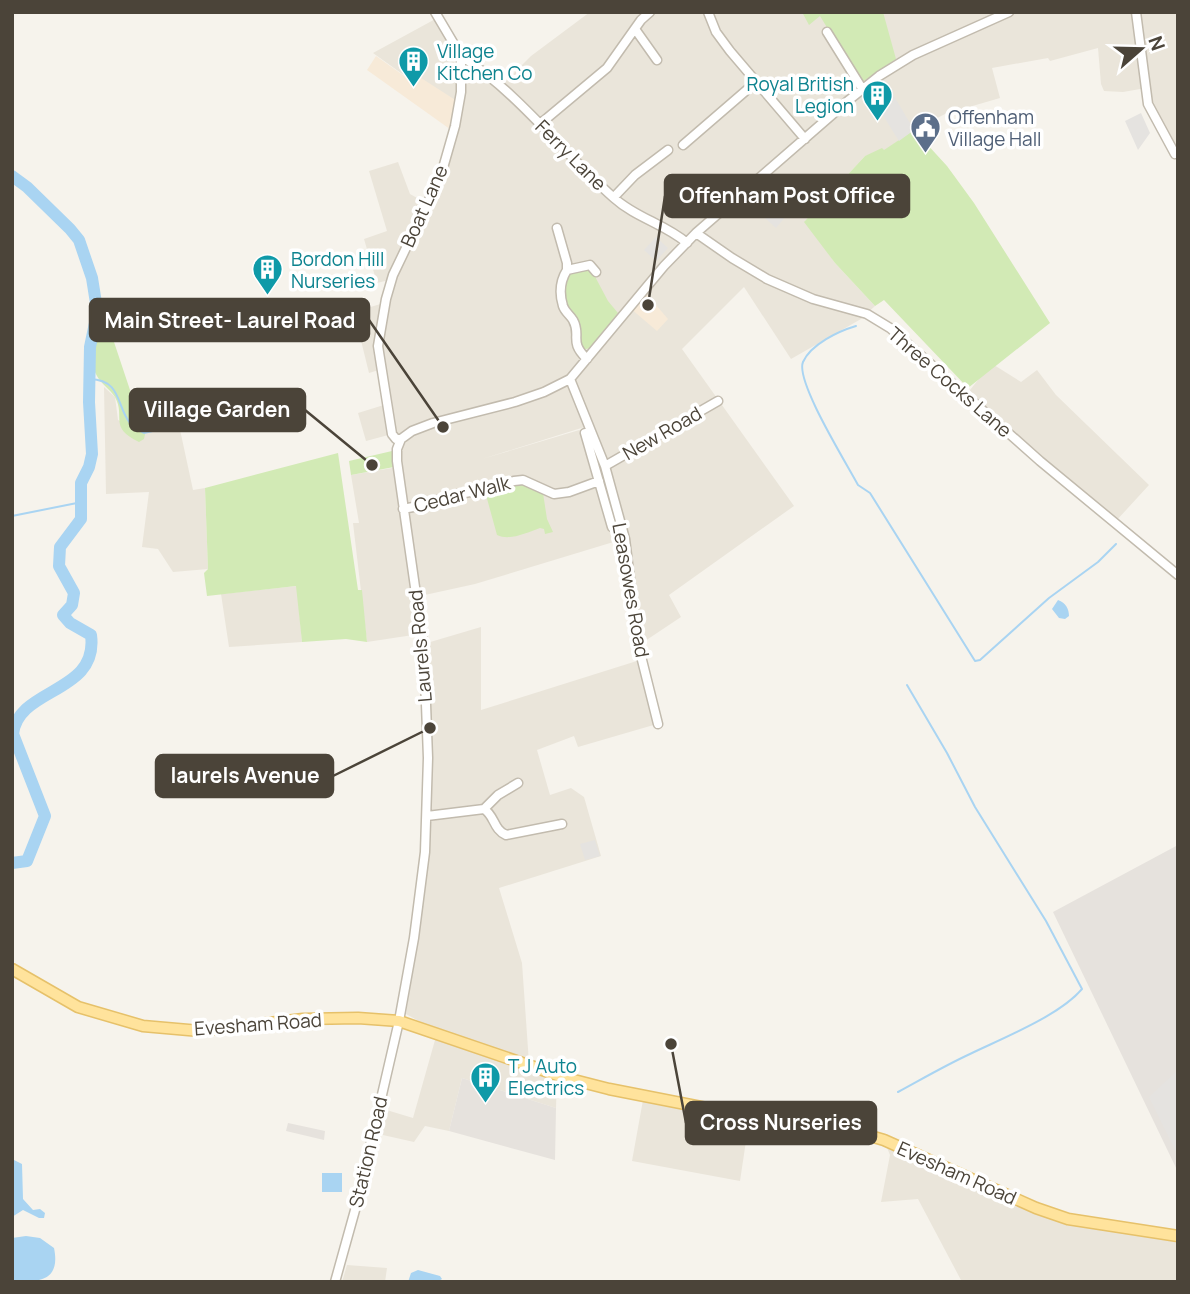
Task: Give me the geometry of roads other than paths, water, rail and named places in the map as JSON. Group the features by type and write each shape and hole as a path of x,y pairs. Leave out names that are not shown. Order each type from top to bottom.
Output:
{"main road":[{"name":"Evesham Road","path":"12,969 78,1007 143,1026 200,1031 303,1019 358,1018 399,1021 566,1078 613,1090 752,1117 814,1122 850,1129 884,1140 1036,1208 1068,1219 1178,1236"}],"street":[{"path":"435,12 461,57"},
{"path":"540,124 618,57 635,29 650,12"},
{"path":"708,12 716,32 730,51 805,139"},
{"path":"401,439 412,431 433,423 515,402 570,379 664,266 696,233 879,76 913,55 1009,12"},
{"path":"1136,12 1148,104 1175,154"},
{"path":"635,29 657,60"},
{"path":"827,32 863,90"},
{"name":"Ferry Lane","path":"461,57 496,80 571,158 614,197 637,215 672,231 687,243"},
{"name":"Boat Lane","path":"401,439 396,439 392,434 378,346 393,275 437,185 445,162 461,92 461,57"},
{"path":"835,68 845,61"},
{"path":"683,145 756,82"},
{"path":"614,197 635,175 668,150"},
{"path":"557,228 567,263 567,270 560,284 563,306 573,319 576,329 574,338 579,351 587,359"},
{"name":"Three Cocks Lane","path":"696,233 767,279 813,299 867,314 890,328 1040,461 1178,575"},
{"path":"550,248 562,244"},
{"path":"567,270 593,265"},
{"name":"Leasowes Road","path":"570,379 605,466 625,539 638,643 658,724"},
{"name":"New Road","path":"605,466 718,401"},
{"path":"585,433 612,527"},
{"name":"Laurels Road","path":"399,1021 414,938 427,816 428,758 424,650 397,461 397,449 401,439"},
{"name":"Cedar Walk","path":"403,509 514,481 523,480 554,494 569,492 599,481"},
{"path":"427,816 485,809 498,795 518,783"},
{"path":"485,809 491,814 498,831 506,835 562,824"},
{"name":"Station Road","path":"335,1282 357,1203 399,1021"}],"water":[{"path":"1058,600 1068,609 1069,616 1065,619 1059,618 1052,609"},
{"path":"12,1159 22,1164 23,1199 33,1210 40,1209 45,1213 44,1218 23,1210 12,1217"},
{"path":"322,1173 342,1173 342,1192 322,1192"},
{"path":"12,1238 40,1238 54,1248 54,1268 51,1274 39,1280 12,1282"},
{"path":"418,1270 440,1276 442,1279 437,1282 408,1282 411,1273"}],"waterway":[{"path":"12,176 27,187 79,240 92,278 96,303 90,347 92,454 81,483 81,519 60,547 59,566 74,593 72,605 63,615 70,623 91,635 90,654 83,669 71,680 28,707 18,719 13,734 45,816 27,861 12,863"},
{"path":"856,326 826,339 807,355 803,362 807,386 823,423 858,485 870,493 975,661 980,660 1049,598 1098,562 1116,544"},
{"path":"90,379 108,384 117,395 130,423 144,433 209,418"},
{"path":"12,516 82,502"},
{"path":"898,1092 1045,1017 1082,989 1046,921 975,807 907,685"}],"place":[{"name":"Village Kitchen Co","path":"414,89"},
{"name":"Royal British Legion","path":"877,122"},
{"name":"Offenham Village Hall","path":"925,155"},
{"name":"Bordon Hill Nurseries","path":"268,297"},
{"name":"Offenham Post Office","path":"648,305"},
{"name":"Main Street- Laurel Road","path":"443,427"},
{"name":"Village Garden","path":"372,465"},
{"name":"laurels Avenue","path":"430,728"},
{"name":"Cross Nurseries","path":"671,1044"},
{"name":"T J Auto Electrics","path":"485,1104"}]}
